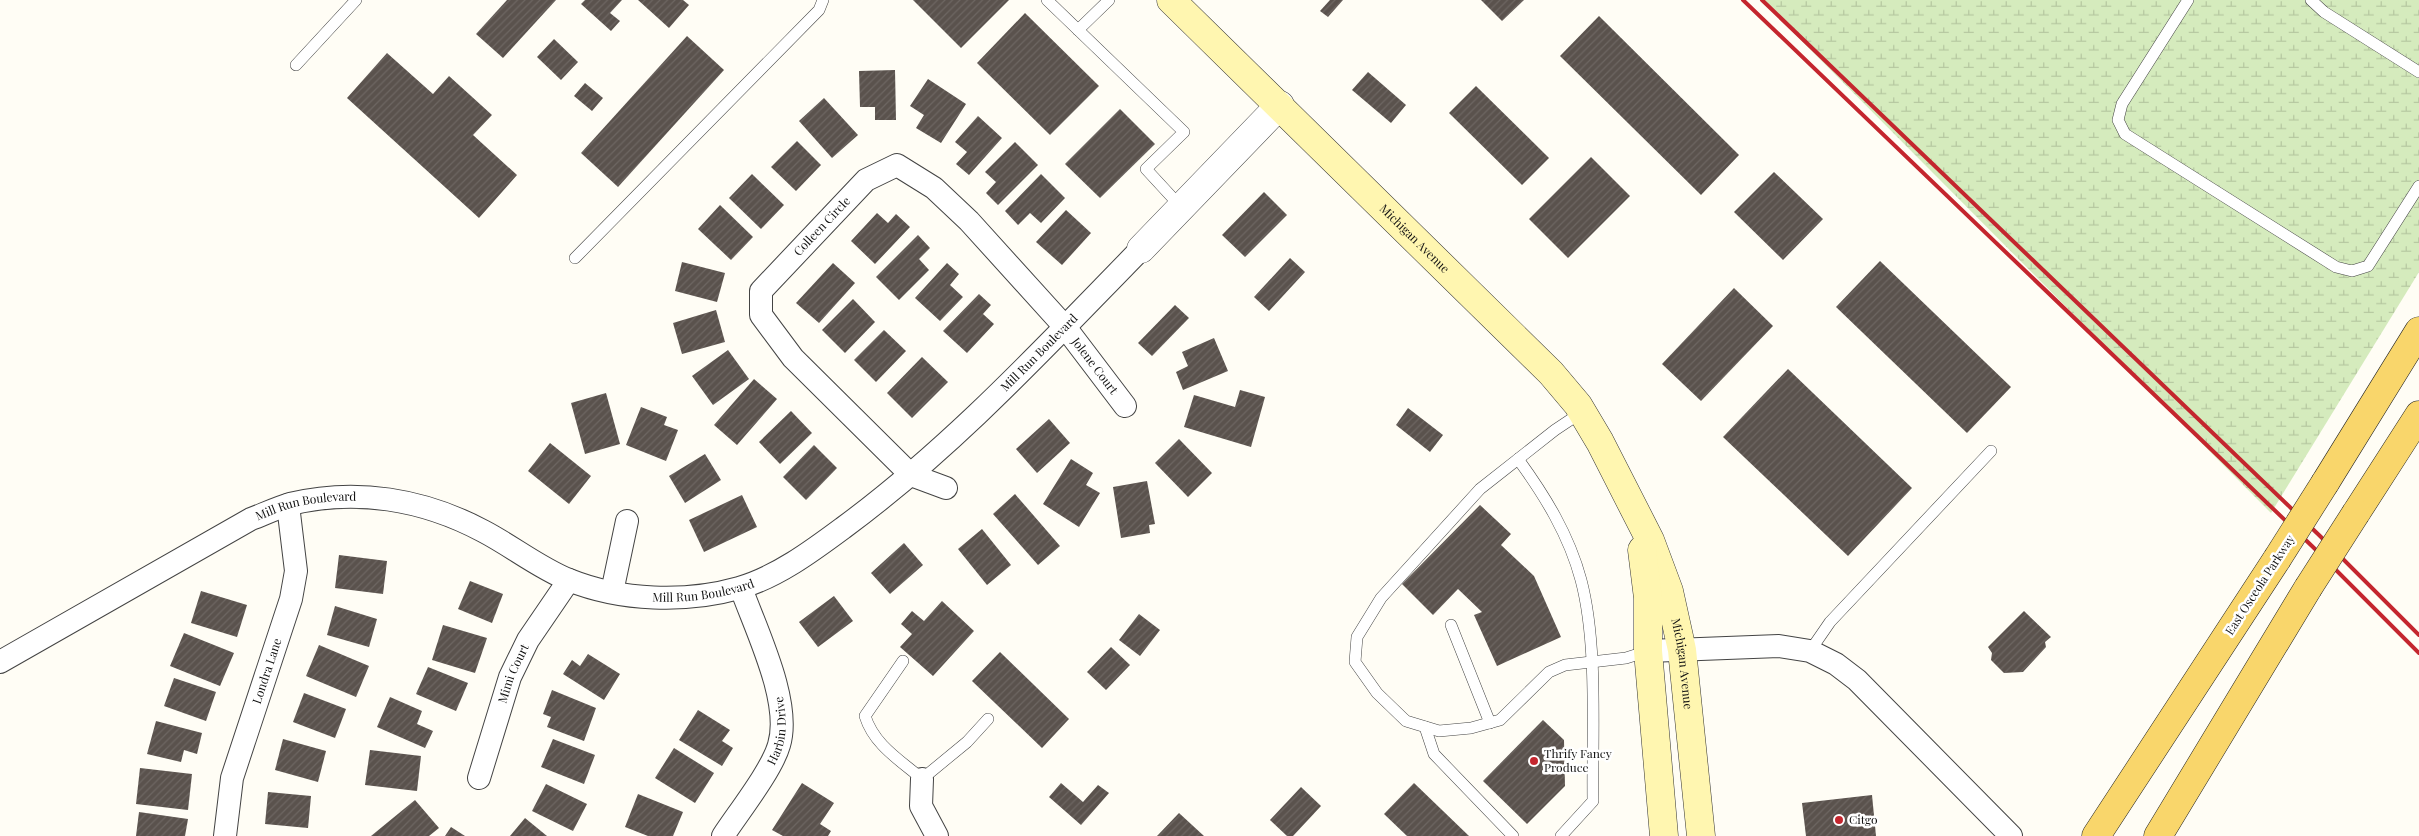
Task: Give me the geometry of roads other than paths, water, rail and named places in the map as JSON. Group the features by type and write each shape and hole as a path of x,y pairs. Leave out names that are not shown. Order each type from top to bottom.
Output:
{"main road":[{"name":"Michigan Avenue","path":"1171,0 1551,373 1582,412 1631,500 1650,540 1669,591 1682,650 1701,836"},
{"name":"East Osceola Parkway","path":"2096,836 2278,559 2419,331"},
{"path":"2158,836 2308,588 2419,415"},
{"name":"Michigan Avenue","path":"1631,500 1642,550 1648,598 1648,651 1664,836"}],"street":[{"name":"Mill Run Boulevard","path":"0,662 251,519 288,505 320,499 354,496 396,499 441,512 482,530 568,580 612,592 647,597 697,596 741,588 780,569 820,545 911,475 1065,327 1280,105"},
{"name":"Colleen Circle","path":"911,475 793,358 761,315 761,291 866,180 897,165 934,188 969,221 1065,327"},
{"name":"Jolene Court","path":"1065,327 1125,406"},
{"path":"911,475 946,488"},
{"name":"Londra Lane","path":"225,836 232,778 293,589 296,571 288,505"},
{"path":"612,592 627,521"},
{"name":"Mimi Court","path":"479,778 510,678 528,640 568,580"},
{"name":"Harbin Drive","path":"723,836 770,764 779,746 782,723 780,697 741,588"},
{"path":"1648,651 1779,646 1810,651 1836,664 1857,680 2011,836"},
{"path":"922,779 921,806 937,836"}],"lane":[{"path":"296,65 356,0"},
{"path":"575,258 818,10 823,0"},
{"path":"1047,0 1184,132 1146,169 1181,206"},
{"path":"1078,30 1109,0"},
{"path":"2188,0 2122,104 2118,120 2125,134 2336,267 2352,271 2368,266 2419,186"},
{"path":"2311,0 2324,12 2419,72"},
{"path":"1582,412 1480,488 1381,598 1357,638 1355,662 1377,693 1406,721 1439,731 1471,728 1500,720 1549,672 1565,666 1626,658 1648,651"},
{"path":"1810,651 1830,622 1990,450"},
{"path":"1518,459 1555,515 1581,580 1587,614 1591,662 1593,801 1561,836"},
{"path":"1451,626 1490,723"},
{"path":"903,661 866,716 870,729 884,747 922,779 968,742 988,719"},
{"path":"1425,727 1434,754 1513,836"}],"railway":[{"path":"1743,0 2314,548 2419,653"},
{"path":"1762,0 2320,536 2419,635"}],"place":[{"name":"Thrify Fancy Produce","path":"1534,761"},
{"name":"Citgo","path":"1839,820"}]}
